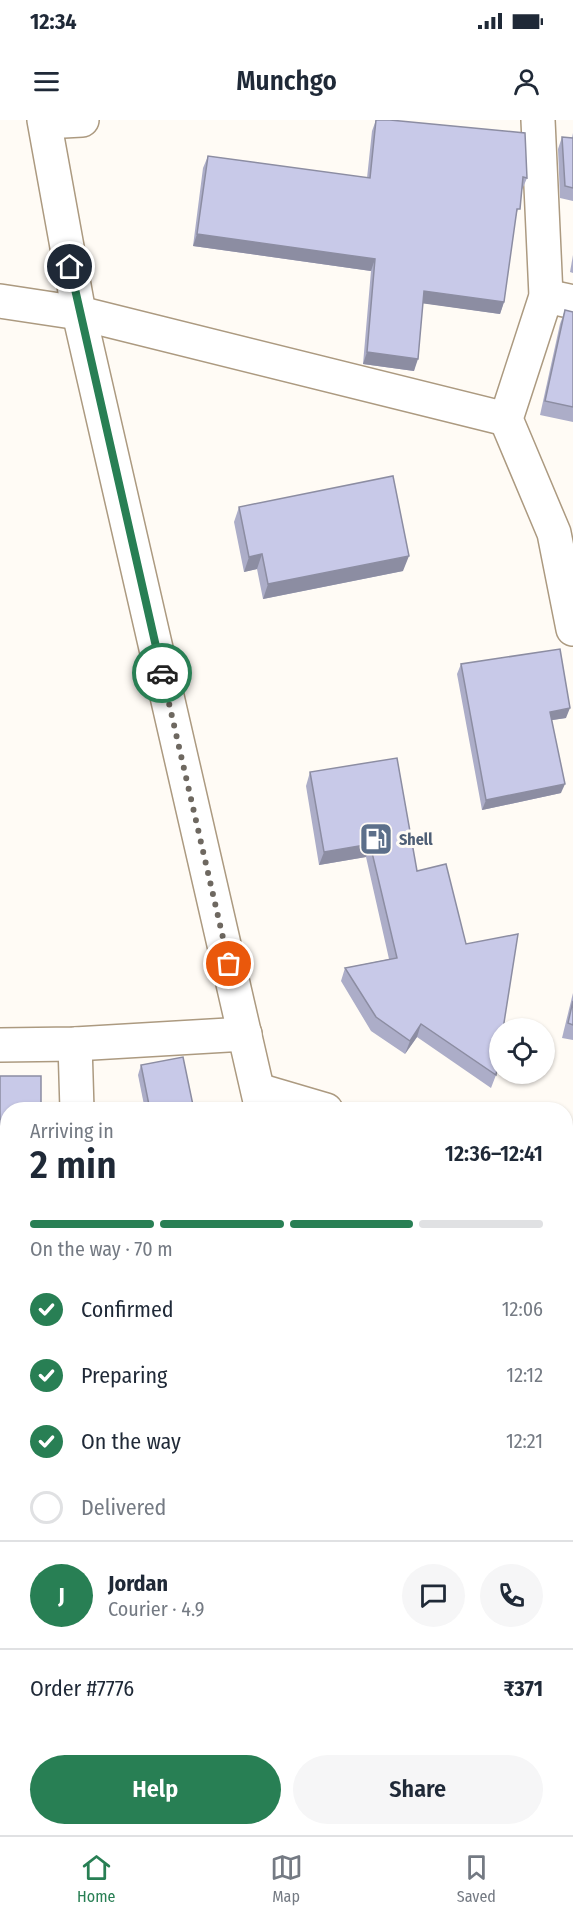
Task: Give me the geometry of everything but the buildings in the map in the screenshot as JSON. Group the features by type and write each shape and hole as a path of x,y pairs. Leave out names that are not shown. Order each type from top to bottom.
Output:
{"street":[{"path":"82,120 44,121 79,313 260,1100"},
{"path":"538,120 560,299 506,419 554,533 573,628"},
{"path":"0,302 79,313 506,419"},
{"path":"0,1045 75,1044 245,1034"},
{"path":"75,1044 77,1102"}],"way so far":[{"path":"162,673 229,964"}],"place":[{"name":"Shell","path":"376,839"}],"route":[{"path":"70,267 84,337 162,673"}]}
